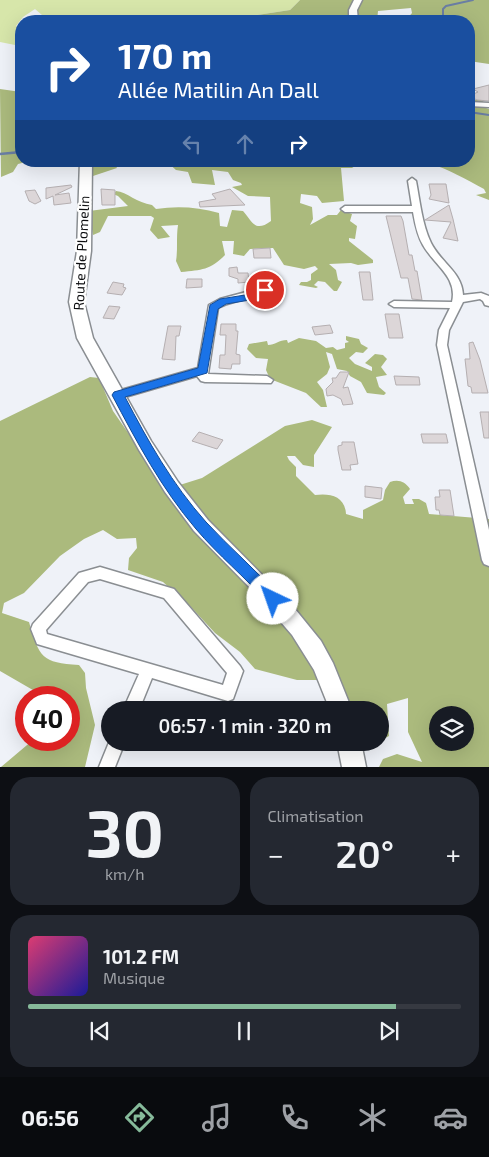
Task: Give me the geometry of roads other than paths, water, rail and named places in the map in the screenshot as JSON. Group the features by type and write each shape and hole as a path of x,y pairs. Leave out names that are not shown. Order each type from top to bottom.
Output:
{"street":[{"path":"353,15 353,10 358,0"},
{"path":"475,104 489,105"},
{"name":"Route de Plomelin","path":"86,167 84,250 76,289 76,311 85,338 152,460 202,526 260,584 313,648 337,701"},
{"path":"412,182 427,244 455,280 458,302 442,332 442,345 485,522 489,560"},
{"path":"345,209 419,209"},
{"path":"265,290 247,298 224,301 214,307 203,378 267,380"},
{"path":"394,304 458,302 480,296 488,299 489,303"},
{"path":"118,395 203,370"},
{"path":"100,573 169,593 235,671 228,694 148,670 42,639 38,629 84,577 100,573"},
{"path":"135,701 148,670"},
{"path":"107,767 113,751"},
{"path":"351,751 354,767"}],"waterway":[{"path":"443,15 443,9 446,6 473,0"},
{"path":"475,113 489,115"},
{"path":"0,154 15,153"}]}
